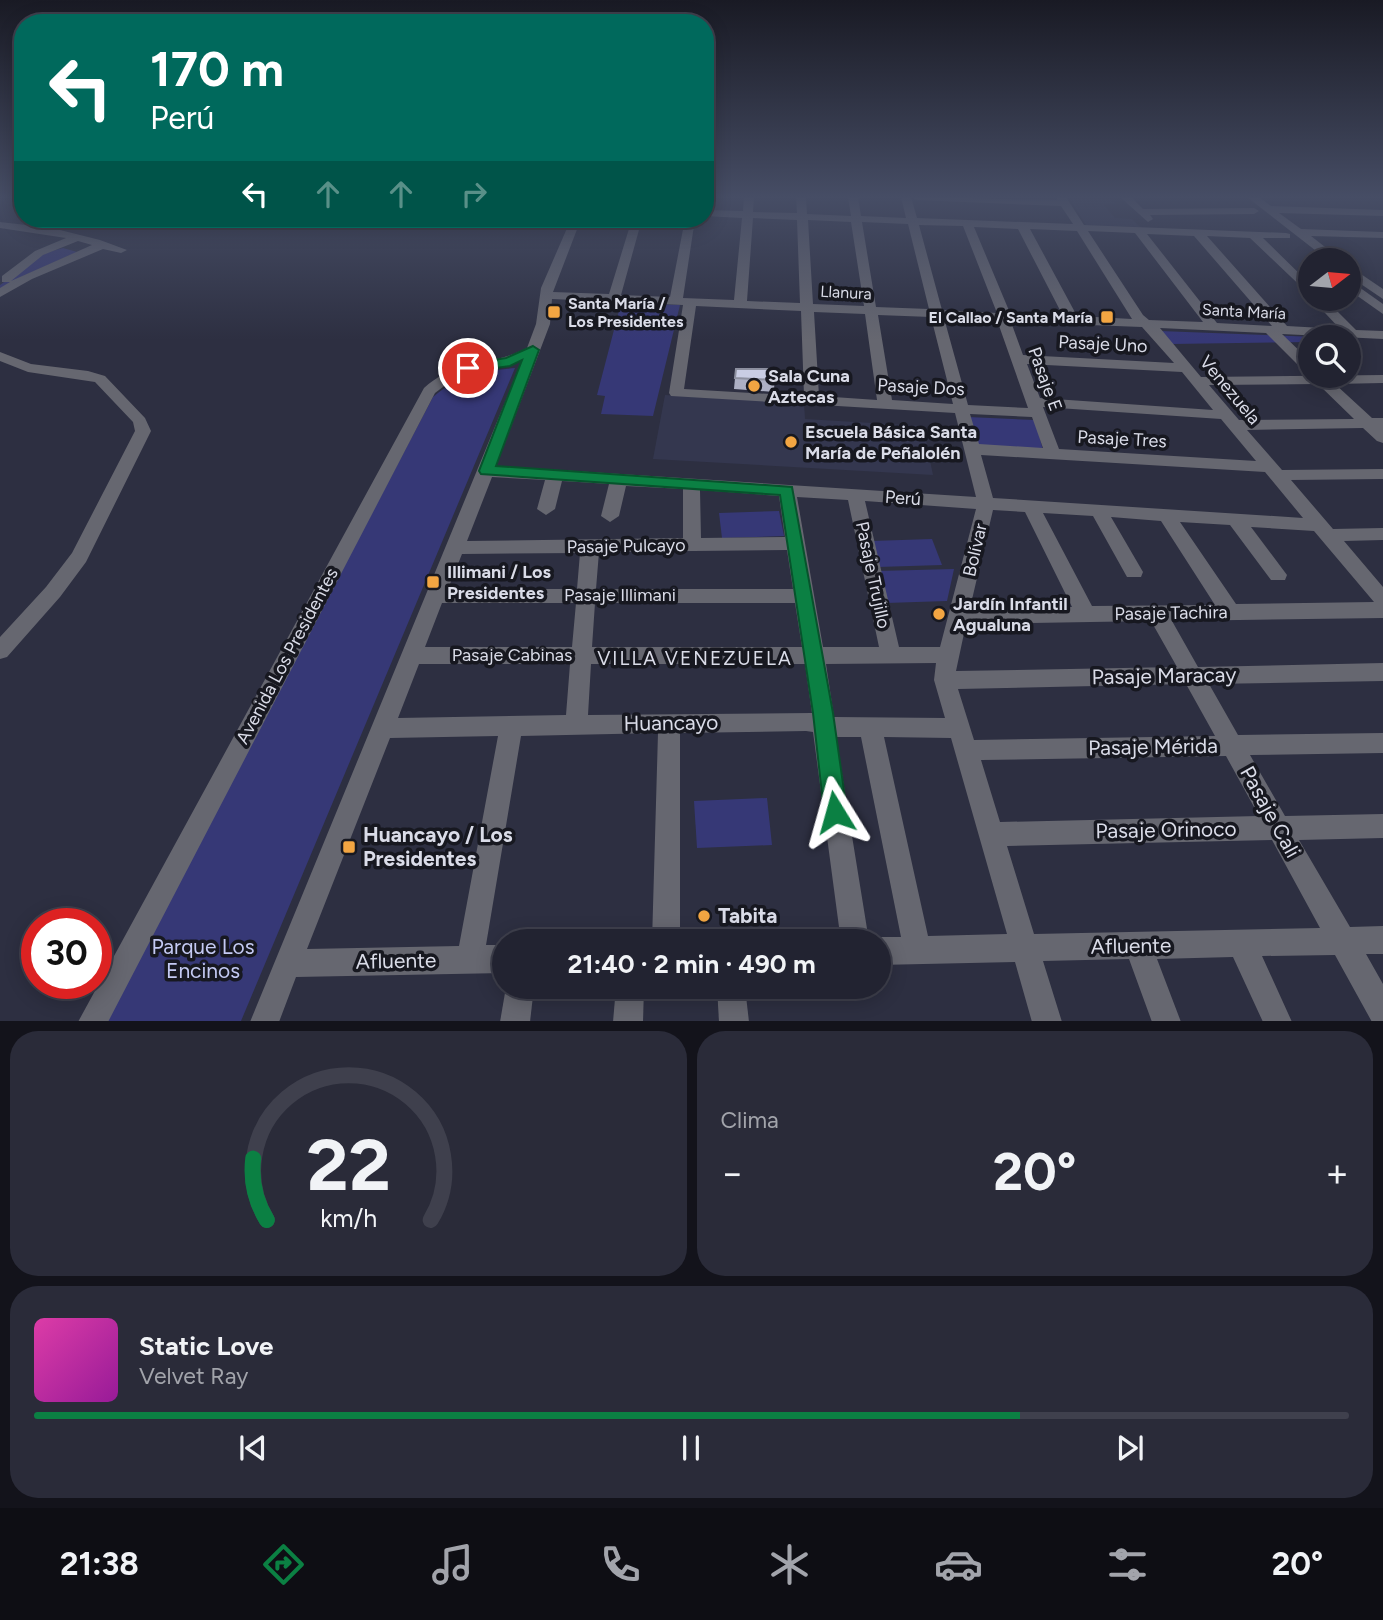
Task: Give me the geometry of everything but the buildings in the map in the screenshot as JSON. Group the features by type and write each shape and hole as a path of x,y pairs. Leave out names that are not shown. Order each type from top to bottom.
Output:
{"street":[{"path":"0,283 33,257 59,245"},
{"path":"64,245 98,250 121,250"},
{"path":"90,245 98,250"},
{"path":"264,1021 533,350 545,314 545,295 566,245"},
{"path":"614,298 630,245"},
{"path":"683,301 688,245"},
{"path":"740,304 744,245"},
{"path":"804,245 812,400"},
{"path":"860,245 885,404"},
{"name":"Bolívar","path":"918,245 986,503 948,655 945,680 1047,1021"},
{"name":"Pasaje E","path":"975,245 1053,454"},
{"path":"1032,245 1072,320"},
{"name":"Venezuela","path":"1090,245 1138,318 1146,323 1192,375 1383,600"},
{"path":"1150,245 1213,327"},
{"path":"1206,245 1298,354"},
{"path":"1263,245 1298,279"},
{"path":"0,293 28,276 98,250"},
{"path":"1362,280 1383,295"},
{"path":"1368,284 1383,284"},
{"path":"1362,294 1383,310"},
{"name":"Llanura","path":"545,295 1146,323"},
{"name":"Pasaje Dos","path":"683,301 676,393 961,409 1036,407 1231,420 1375,423"},
{"path":"1331,312 1344,325"},
{"name":"Santa María","path":"1146,323 1298,331"},
{"name":"Santa María","path":"1361,334 1383,335"},
{"name":"Avenida Los Presidentes","path":"92,1021 429,391 440,380 453,373 510,362 533,350"},
{"path":"0,356 28,368 88,375 100,379 140,421 143,431 79,557 53,592 0,651"},
{"name":"Pasaje Uno","path":"1017,359 1192,375 1298,375"},
{"name":"Pasaje Uno","path":"1361,378 1383,379"},
{"path":"1333,388 1375,423 1383,438"},
{"name":"Pasaje Tres","path":"972,449 1274,471 1383,474"},
{"name":"Perú","path":"486,471 1098,510 1383,534"},
{"path":"546,509 555,475"},
{"path":"610,516 619,479"},
{"path":"691,484 692,545"},
{"path":"787,490 814,655 853,929"},
{"name":"Pasaje Trujillo","path":"855,495 891,655"},
{"path":"1031,506 1086,614"},
{"path":"1098,510 1134,572"},
{"path":"1166,515 1230,612"},
{"path":"1236,520 1278,575"},
{"name":"Pasaje Pulcayo","path":"455,548 796,544"},
{"path":"576,725 590,547"},
{"name":"Pasaje Illimani","path":"436,596 804,596"},
{"name":"Pasaje Tachira","path":"959,616 1383,610"},
{"name":"Pasaje Cali","path":"1157,613 1383,1012"},
{"name":"Pasaje Cabinas","path":"412,656 948,655"},
{"name":"Pasaje Maracay","path":"945,680 1383,672"},
{"name":"Huancayo","path":"382,728 806,721 832,727 958,727"},
{"path":"666,929 669,723"},
{"path":"470,959 511,726"},
{"path":"870,727 917,950"},
{"name":"Pasaje Mérida","path":"966,750 1383,743"},
{"name":"Pasaje Orinoco","path":"991,834 1383,826"},
{"name":"Afluente","path":"891,951 1383,940"},
{"path":"1241,943 1278,1021"},
{"path":"1138,946 1167,1021"},
{"name":"Afluente","path":"288,963 492,959"},
{"path":"515,1021 518,999"},
{"path":"628,1021 629,999"},
{"path":"732,999 734,1021"}],"shaded area":[{"name":"Escuela Básica Santa María de Peñalolén","path":"665,395 804,403 805,419 923,426 933,475 653,459"}],"green space":[{"path":"63,248 77,252 23,276 0,290 0,285 45,253"},
{"path":"621,303 680,305 653,416 601,414 605,396 597,395"},
{"path":"1160,331 1298,336 1298,342 1172,344"},
{"name":"Parque Los Encinos","path":"515,368 241,1021 105,1021 433,397 454,382 491,371"},
{"path":"968,417 1035,420 1043,450 977,447"},
{"path":"779,511 784,536 722,538 719,513"},
{"path":"932,539 942,565 878,567 871,541"},
{"path":"954,569 947,601 886,603 877,571"},
{"path":"767,798 772,845 697,848 694,801"}],"place":[{"name":"Santa María / Los Presidentes","path":"554,312"},
{"name":"El Callao / Santa María","path":"1107,317"},
{"name":"Sala Cuna Aztecas","path":"754,386"},
{"name":"Escuela Básica Santa María de Peñalolén","path":"791,442"},
{"name":"Illimani / Los Presidentes","path":"433,582"},
{"name":"Jardín Infantil Agualuna","path":"939,614"},
{"name":"Huancayo / Los Presidentes","path":"349,847"},
{"name":"Tabita","path":"704,916"}],"district":[{"name":"VILLA VENEZUELA","path":"695,658"}],"route":[{"path":"468,368 510,362 533,350 486,471 787,490 823,713 835,812"}]}
